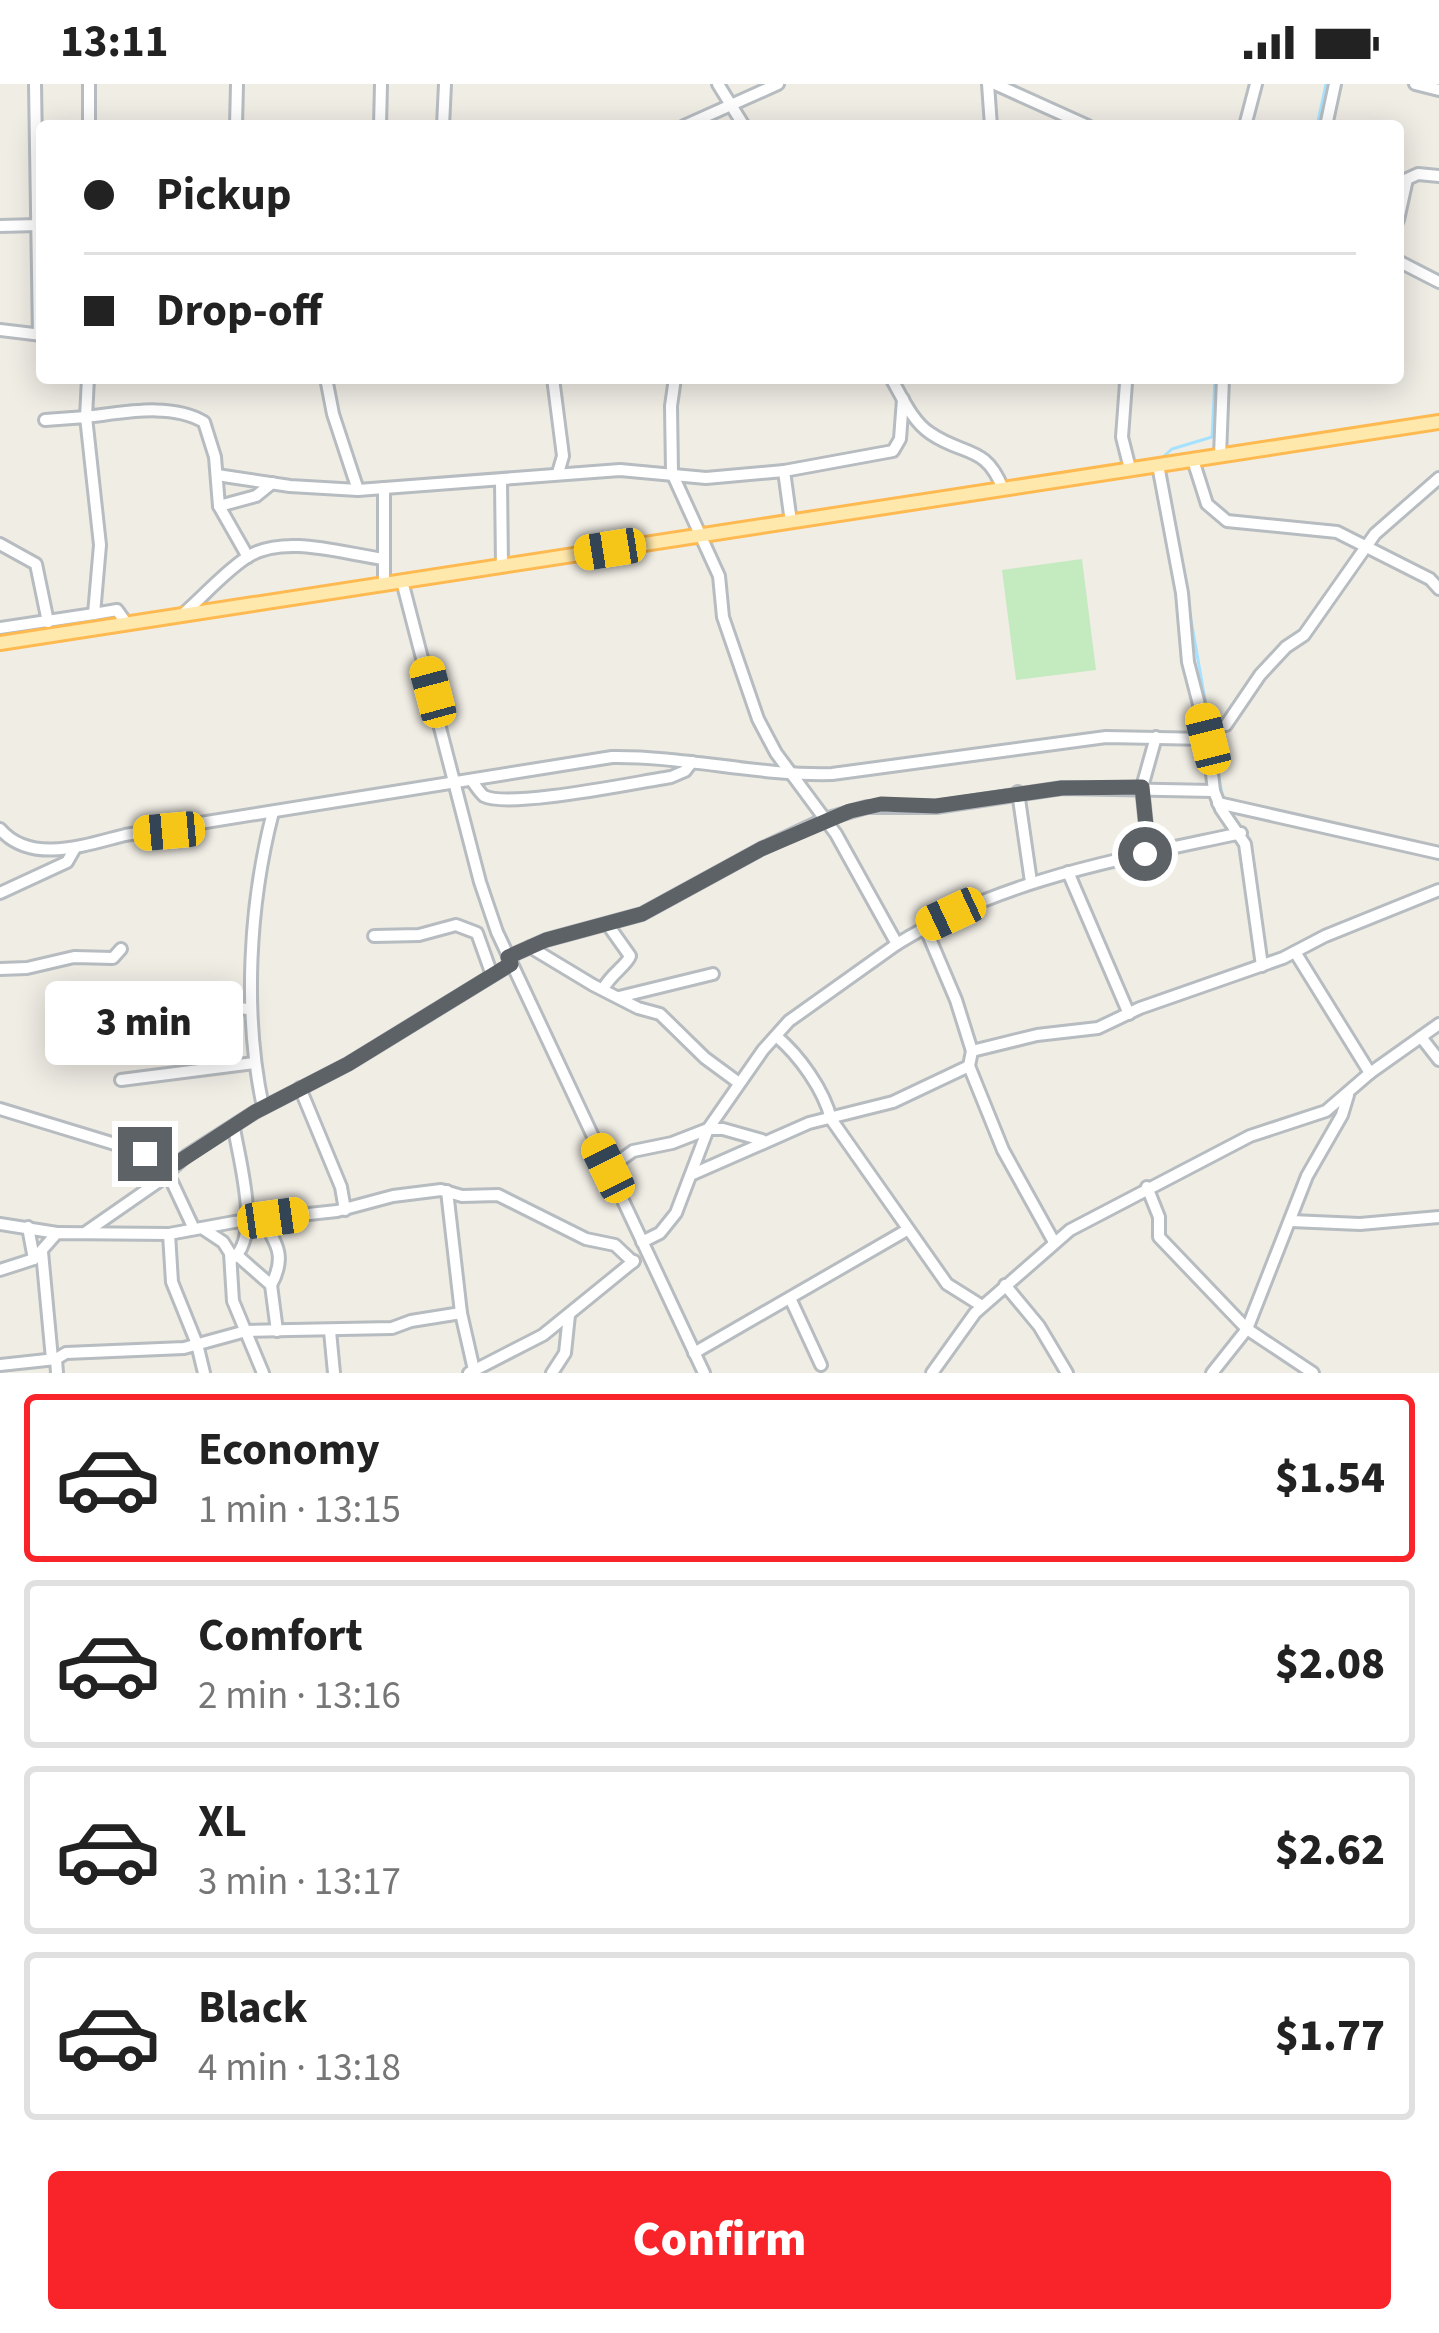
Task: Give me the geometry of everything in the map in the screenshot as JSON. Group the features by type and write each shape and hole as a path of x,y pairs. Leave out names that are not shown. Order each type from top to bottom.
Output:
{"main road":[{"path":"0,643 1439,422"}],"street":[{"path":"35,84 36,120"},
{"path":"88,120 89,84"},
{"path":"236,120 237,84"},
{"path":"380,120 381,84"},
{"path":"443,120 445,84"},
{"path":"718,84 740,120"},
{"path":"696,120 778,84"},
{"path":"991,120 992,84 1074,120"},
{"path":"1247,120 1256,84"},
{"path":"1328,120 1336,84"},
{"path":"1415,84 1439,90"},
{"path":"1404,193 1407,179 1418,174 1439,176"},
{"path":"0,226 36,225"},
{"path":"1404,264 1439,282"},
{"path":"0,330 36,334"},
{"path":"88,384 86,417 100,545 94,614"},
{"path":"328,384 358,490"},
{"path":"554,384 563,456 558,473"},
{"path":"674,384 672,473 720,580 723,617 758,719 825,819 897,944"},
{"path":"895,384 926,431 992,464 1003,489"},
{"path":"1126,384 1122,437 1130,470"},
{"path":"1220,456 1223,384"},
{"path":"218,475 358,490 558,473 672,473 706,478 784,471 893,451 900,439 904,399"},
{"path":"45,420 149,410 204,422 218,475 219,506 248,557"},
{"path":"1193,460 1207,504 1227,521 1337,532 1430,579 1439,589"},
{"path":"332,490 350,465"},
{"path":"1158,465 1182,593 1188,662 1208,739 1216,797 1241,833 1262,966"},
{"path":"784,471 791,522"},
{"path":"1226,725 1260,675 1286,646 1304,635 1366,545 1439,478"},
{"path":"501,481 502,566"},
{"path":"219,506 256,496 272,483"},
{"path":"384,584 385,488"},
{"path":"0,544 37,566 48,622"},
{"path":"181,615 248,557 272,548 346,551 383,559"},
{"path":"402,581 480,882 510,961 704,1373"},
{"path":"0,628 117,610 127,624"},
{"path":"0,829 19,846 76,848 125,835 612,757 793,775 946,761 1106,737 1208,739"},
{"path":"1145,854 1142,787 1156,737"},
{"path":"472,782 492,797 553,795 671,777 692,762"},
{"path":"86,1232 177,1163 263,1107 348,1064 530,947 642,914 825,819 881,804 936,806 1018,792 1142,787 1216,797 1439,853"},
{"path":"1018,792 1031,882"},
{"path":"263,1107 249,1009 266,839 273,812"},
{"path":"447,1191 472,1371 508,1355 569,1315 633,1262 669,1223 708,1129 739,1083 789,1022 847,977 925,927 1031,882 1241,833"},
{"path":"0,893 67,862 76,848"},
{"path":"1068,872 1129,1014"},
{"path":"972,1052 1030,1036 1085,1031 1262,966 1439,890"},
{"path":"603,989 630,956 608,925"},
{"path":"374,936 419,935 461,926 477,933 491,975"},
{"path":"925,927 956,1000 972,1052 969,1066 1003,1150 1054,1242"},
{"path":"530,947 603,989 660,1014 739,1083"},
{"path":"0,969 74,957 113,958 121,949"},
{"path":"1295,952 1370,1073"},
{"path":"619,997 713,974"},
{"path":"181,1004 249,1009"},
{"path":"932,1373 982,1306 1089,1217 1266,1130 1317,1115 1439,1024"},
{"path":"776,1036 824,1097 831,1119 947,1284 982,1306"},
{"path":"1421,1037 1439,1060"},
{"path":"121,1080 254,1063"},
{"path":"693,1174 763,1141 854,1109 893,1102 969,1066"},
{"path":"300,1088 341,1187 345,1210"},
{"path":"1212,1373 1247,1329 1306,1176 1348,1094"},
{"path":"0,1109 177,1163"},
{"path":"1317,1115 1332,1132"},
{"path":"234,1128 247,1234 235,1257 231,1291 263,1373"},
{"path":"608,1168 633,1151 708,1129 763,1141"},
{"path":"164,1176 198,1228 223,1241 235,1257 271,1285"},
{"path":"1147,1187 1159,1216 1159,1237 1247,1329 1313,1373"},
{"path":"0,1224 57,1233 169,1234 447,1191 462,1196 498,1195 586,1239 615,1245 633,1262"},
{"path":"1291,1221 1360,1224 1439,1217"},
{"path":"262,1220 281,1256 271,1285 277,1331"},
{"path":"28,1226 38,1255 57,1373"},
{"path":"694,1353 907,1230"},
{"path":"0,1270 38,1255 57,1233"},
{"path":"169,1234 172,1282 204,1373"},
{"path":"1005,1285 1039,1326 1067,1373"},
{"path":"790,1298 821,1365"},
{"path":"0,1365 54,1359 72,1352 173,1349 246,1331 394,1328 461,1313"},
{"path":"552,1373 565,1353 569,1315"},
{"path":"330,1331 334,1373"}],"green space":[{"path":"1082,559 1096,670 1016,680 1002,570"}],"waterway":[{"path":"1318,120 1326,84"},
{"path":"1164,462 1172,449 1212,437 1215,384"},
{"path":"1165,472 1210,728"},
{"path":"1216,761 1223,799"},
{"path":"1303,817 1439,847"}],"route":[{"path":"145,1154 177,1163 255,1112 348,1064 511,964 508,957 546,940 642,914 761,849 836,815 881,804 928,807 1018,792 1142,787 1145,854"}]}
